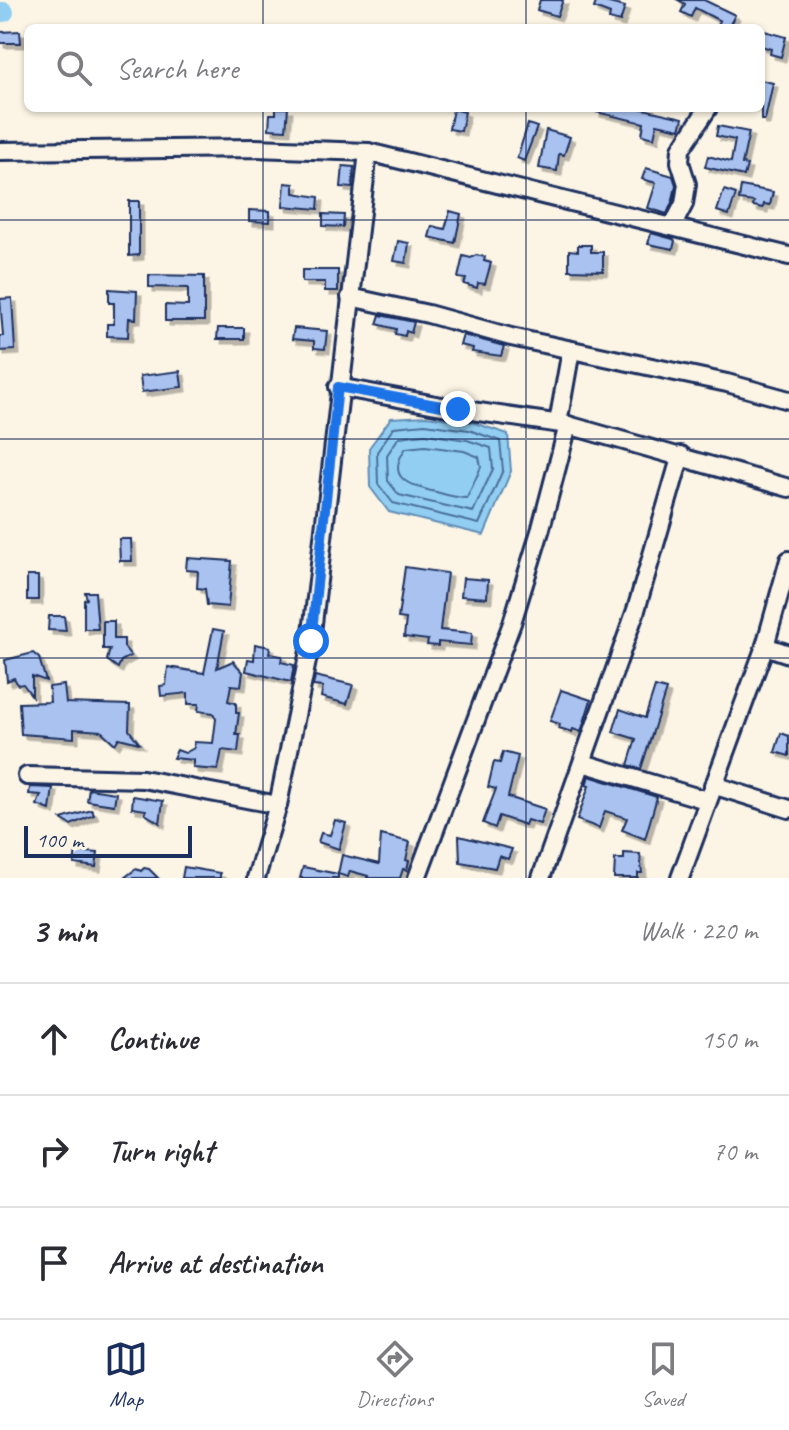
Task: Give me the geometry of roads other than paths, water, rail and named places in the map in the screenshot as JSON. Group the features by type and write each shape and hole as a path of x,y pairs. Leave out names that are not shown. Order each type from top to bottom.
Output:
{"street":[{"path":"672,227 684,204 687,184 680,162 681,149 705,112"},
{"path":"0,151 255,148 368,152 789,256"},
{"path":"256,878 278,805 311,641 338,387 368,152"},
{"path":"350,297 789,400"},
{"path":"417,878 512,623 541,528 563,424 571,350"},
{"path":"338,387 563,424 789,488"},
{"path":"541,878 636,610 681,455"},
{"path":"680,878 765,646 789,560"},
{"path":"765,646 789,654"},
{"path":"583,763 789,809"},
{"path":"27,776 143,779 278,805"}],"water":[{"path":"426,416 471,422 508,434 511,471 484,535 389,512 370,487 369,448 391,418"}]}
